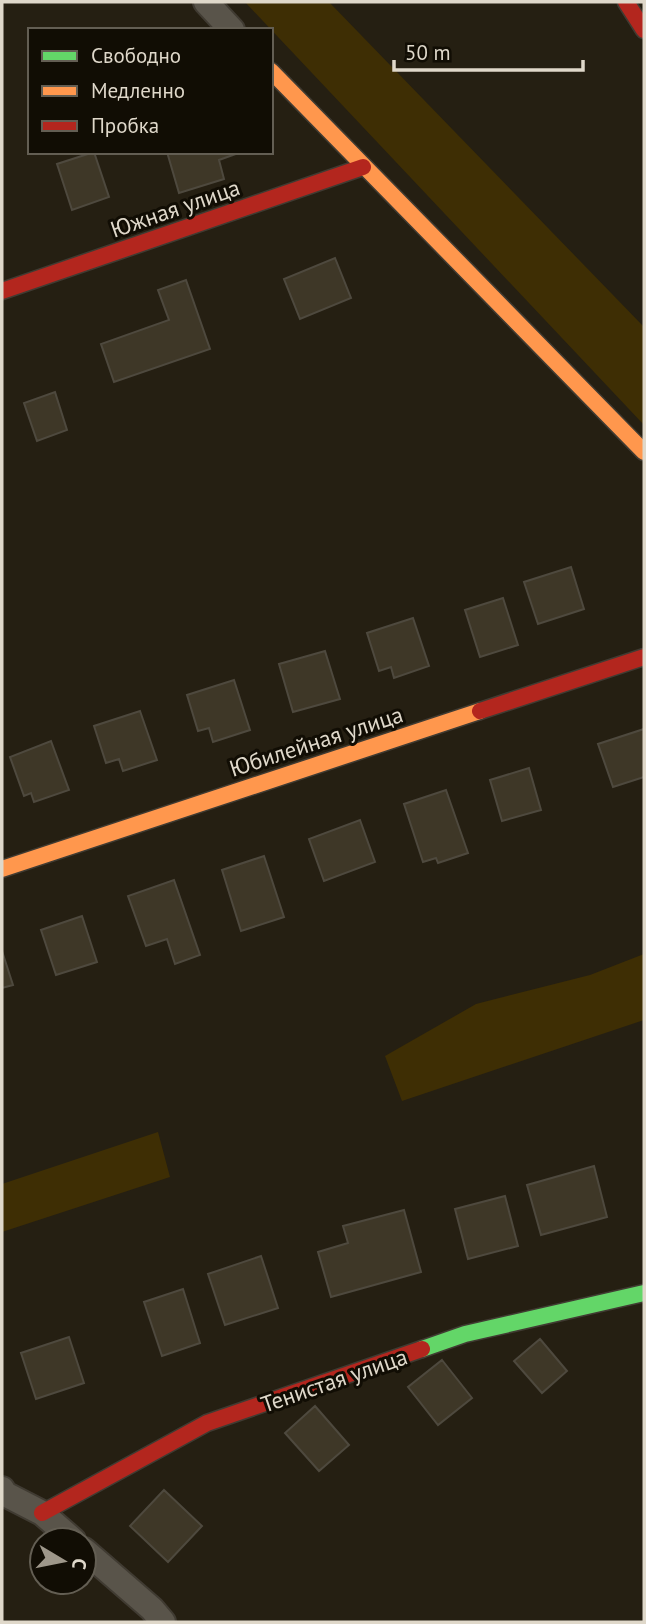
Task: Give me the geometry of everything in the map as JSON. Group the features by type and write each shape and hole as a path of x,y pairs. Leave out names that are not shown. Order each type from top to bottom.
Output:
{"street":[{"path":"206,2 230,28"},
{"path":"626,2 644,30"},
{"path":"273,73 644,452"},
{"name":"Южная улица","path":"2,291 363,167"},
{"name":"Юбилейная улица","path":"2,869 644,657"},
{"name":"Тенистая улица","path":"42,1513 207,1423 465,1335 644,1293"},
{"path":"3,1493 42,1513 57,1526"},
{"path":"98,1562 152,1609 163,1622"}],"shaded area":[{"path":"245,2 329,2 644,327 644,425 273,32 273,28 270,28"},
{"path":"644,954 644,1020 402,1101 385,1056 476,1004 590,975"},
{"path":"158,1132 170,1177 2,1232 2,1184"}],"building":[{"path":"95,154 109,197 72,210 57,164"},
{"path":"168,154 236,154 219,160 224,179 179,193"},
{"path":"335,258 351,298 300,319 284,279"},
{"path":"186,280 210,349 114,382 101,344 169,320 158,290"},
{"path":"55,392 67,430 37,441 24,403"},
{"path":"571,567 584,609 538,624 524,582"},
{"path":"503,598 518,645 480,657 465,610"},
{"path":"413,618 429,666 394,678 391,667 379,671 367,633"},
{"path":"325,651 340,699 293,712 279,664"},
{"path":"234,680 250,730 213,742 209,728 198,731 187,695"},
{"path":"140,711 157,760 123,771 119,759 106,763 94,726"},
{"path":"644,729 644,777 613,787 598,744"},
{"path":"51,741 69,790 34,802 31,793 24,796 10,757"},
{"path":"529,768 541,810 502,821 490,780"},
{"path":"446,790 468,853 438,863 436,858 423,862 404,804"},
{"path":"360,820 375,862 324,881 309,839"},
{"path":"264,856 284,917 241,931 222,870"},
{"path":"174,880 200,955 175,964 167,939 146,946 128,896"},
{"path":"82,916 97,962 56,975 41,930"},
{"path":"2,951 13,985 2,988"},
{"path":"594,1166 607,1217 541,1235 527,1185"},
{"path":"505,1196 518,1246 468,1259 455,1209"},
{"path":"404,1210 421,1272 331,1297 318,1252 348,1243 343,1226"},
{"path":"261,1256 278,1308 225,1325 208,1274"},
{"path":"183,1289 200,1343 162,1356 144,1302"},
{"path":"69,1337 84,1383 36,1399 21,1353"},
{"path":"540,1339 567,1371 542,1393 514,1361"},
{"path":"442,1360 472,1398 438,1425 408,1387"},
{"path":"315,1406 349,1445 319,1471 285,1433"},
{"path":"164,1490 202,1526 168,1562 130,1526"}],"traffic: fast":[{"path":"422,1349 465,1334 644,1293"}],"traffic: slow":[{"path":"273,73 644,452"},
{"path":"2,869 480,711"}],"traffic: jam":[{"path":"626,2 644,30"},
{"path":"2,291 363,167"},
{"path":"480,711 644,657"},
{"path":"42,1513 207,1423 422,1349"}]}
